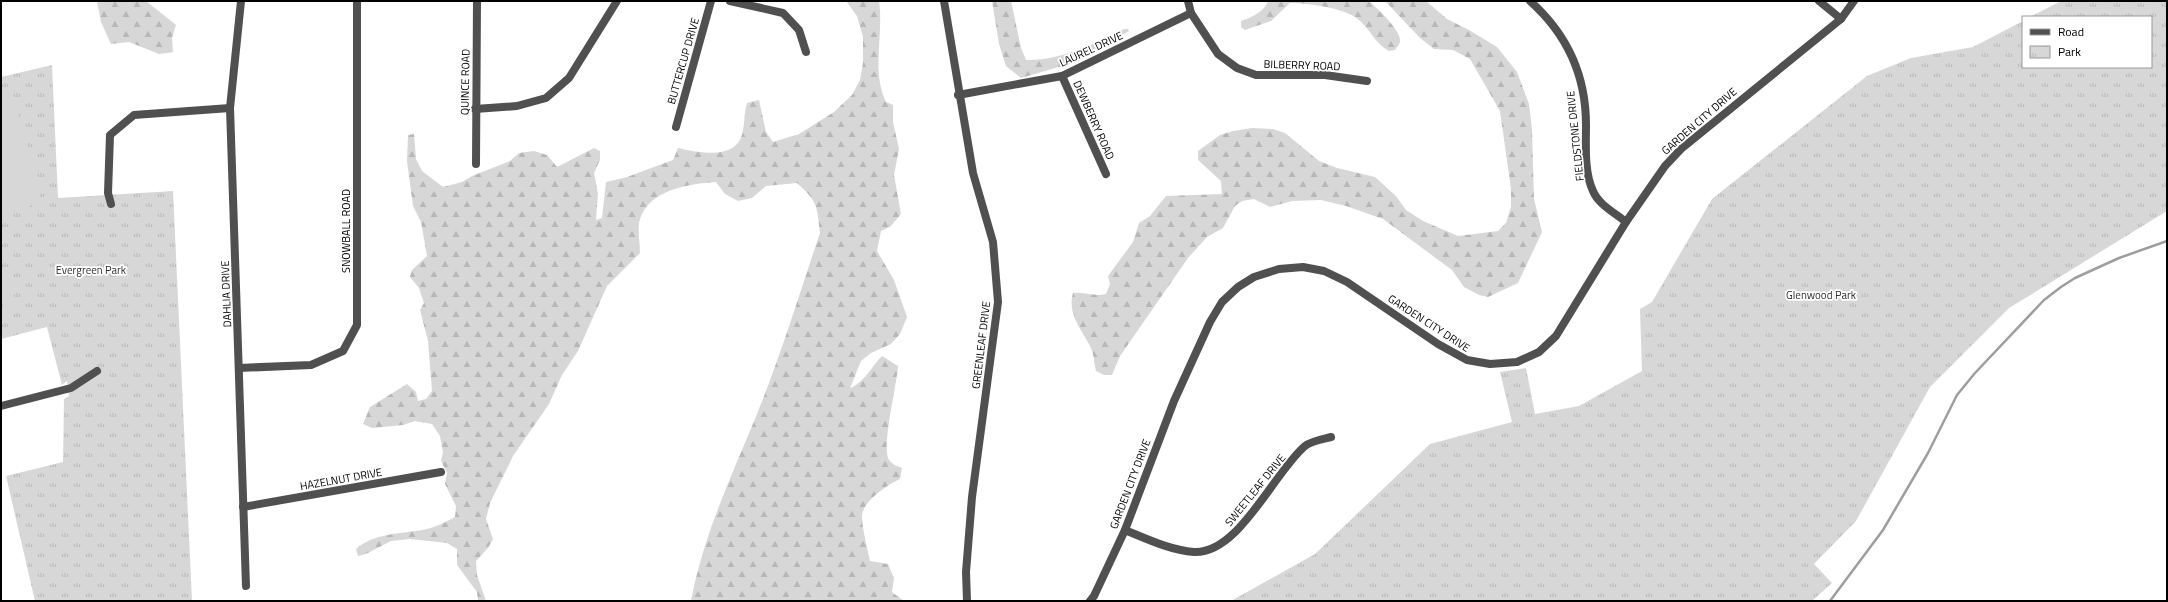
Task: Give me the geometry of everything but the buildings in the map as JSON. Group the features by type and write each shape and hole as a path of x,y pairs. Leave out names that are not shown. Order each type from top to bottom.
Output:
{"street":[{"name":"DAHLIA DRIVE","path":"241,1 230,108 246,586"},
{"name":"SNOWBALL ROAD","path":"239,368 311,365 343,351 357,325 357,1"},
{"name":"QUINCE ROAD","path":"476,164 477,1"},
{"path":"476,109 517,106 546,98 569,78 617,1"},
{"name":"BUTTERCUP DRIVE","path":"676,127 711,1"},
{"path":"730,1 783,13 799,30 806,52"},
{"name":"GREENLEAF DRIVE","path":"944,1 958,94 973,173 993,242 998,302 972,497 966,572 967,601"},
{"path":"1188,1 1191,13"},
{"name":"FIELDSTONE DRIVE","path":"1530,1 1549,18 1562,37 1572,57 1580,80 1586,112 1588,175 1593,192 1603,205 1626,222"},
{"path":"1819,1 1841,19"},
{"name":"GARDEN CITY DRIVE","path":"1090,601 1094,596 1125,530 1174,401 1210,322 1222,302 1254,277 1279,269 1303,267 1324,271 1348,282 1438,344 1467,360 1490,364 1517,362 1539,352 1556,336 1626,222 1665,166 1681,149 1841,19 1854,1"},
{"name":"LAUREL DRIVE","path":"958,94 1062,76 1191,13"},
{"name":"BILBERRY ROAD","path":"1191,13 1218,54 1237,68 1256,75 1325,75 1367,81"},
{"name":"DEWBERRY ROAD","path":"1062,76 1106,174"},
{"path":"111,204 108,193 110,135 134,115 230,108"},
{"path":"1,406 71,388 97,371"},
{"name":"SWEETLEAF DRIVE","path":"1125,530 1174,549 1196,552 1220,545 1235,534 1306,445 1331,437"},
{"name":"HAZELNUT DRIVE","path":"243,507 441,472"}],"green space":[{"path":"97,1 146,1 176,25 172,38 173,52 159,54 129,42 111,44 101,22"},
{"path":"846,1 879,1 879,78 886,102 893,105 893,122 899,149 894,175 901,214 890,227 881,231 877,251 894,280 907,317 900,334 891,344 871,353 861,361 850,388 855,386 864,378 882,356 898,366 888,430 887,453 891,462 902,468 900,479 888,485 870,500 863,512 862,518 870,561 888,564 894,578 892,592 904,601 691,601 696,577 718,508 773,373 820,233 817,210 813,200 797,183 766,186 752,198 738,201 725,194 716,182 694,184 672,190 661,195 652,201 645,209 639,223 640,253 607,286 578,351 562,375 549,404 513,456 490,503 486,519 493,539 488,548 476,561 477,575 486,601 478,601 477,592 457,565 457,549 447,543 410,539 391,541 366,554 358,556 356,549 371,540 388,535 431,528 455,517 456,506 445,484 447,473 441,461 443,452 440,436 432,424 415,421 403,425 372,428 363,424 370,407 407,384 416,392 418,401 426,399 432,391 428,341 420,310 424,303 419,288 410,277 412,270 427,256 421,222 413,206 407,161 408,135 414,134 416,159 422,171 443,187 462,182 472,176 510,161 519,153 534,151 547,155 557,167 594,148 600,151 600,160 594,173 598,194 596,220 602,218 606,182 627,177 673,160 678,148 707,153 726,151 734,147 740,140 743,130 747,103 759,100 766,132 773,142 799,134 834,112 852,95 860,80 863,63 863,37 857,16"},
{"path":"992,1 1011,1 1021,48 1026,60 1038,60 1064,55 1089,46 1124,29 1128,29 1129,31 1079,61 1021,78 1006,66 999,44"},
{"path":"1268,1 1369,1 1393,26 1400,37 1400,43 1395,50 1389,51 1380,45 1363,24 1353,16 1336,9 1306,4 1290,3 1271,21 1245,30 1241,27 1241,21 1260,12"},
{"path":"1385,1 1426,1 1447,19 1497,47 1517,72 1529,104 1532,129 1534,199 1542,232 1518,283 1488,297 1479,295 1464,287 1452,270 1383,219 1346,206 1321,200 1292,201 1270,207 1254,199 1242,201 1235,206 1223,228 1207,237 1188,258 1120,356 1112,375 1104,375 1096,371 1091,349 1073,314 1073,293 1098,295 1106,294 1110,284 1108,276 1133,242 1139,223 1150,216 1166,196 1222,194 1221,181 1198,160 1198,151 1220,135 1252,128 1273,129 1285,133 1319,161 1337,168 1375,177 1396,196 1406,210 1423,221 1458,236 1498,231 1506,223 1511,207 1511,189 1500,111 1470,59 1453,50 1434,49 1420,38"},
{"name":"Glenwood Park","path":"2061,1 2167,1 2167,211 2009,308 1930,387 1856,521 1814,564 1832,583 1812,601 1231,601 1315,554 1430,444 1512,422 1500,372 1526,368 1535,414 1579,406 1642,371 1640,309 1652,302 1712,199 1867,76 1911,58 1973,47 2022,22 2022,68 2152,68 2152,16 2032,16"},
{"name":"Evergreen Park","path":"52,65 58,198 173,191 192,601 35,601 6,476 63,462 64,399 69,396 67,381 62,385 47,327 1,339 1,77"},
{"path":"6,102 15,104 41,194 34,203 29,206 1,214 1,103"},
{"path":"9,276 17,306 3,309 1,278"}],"waterway":[{"path":"1830,601 1883,530 1928,453 1957,395 1975,373 2044,300 2061,287 2075,278 2119,258 2167,241"}]}
